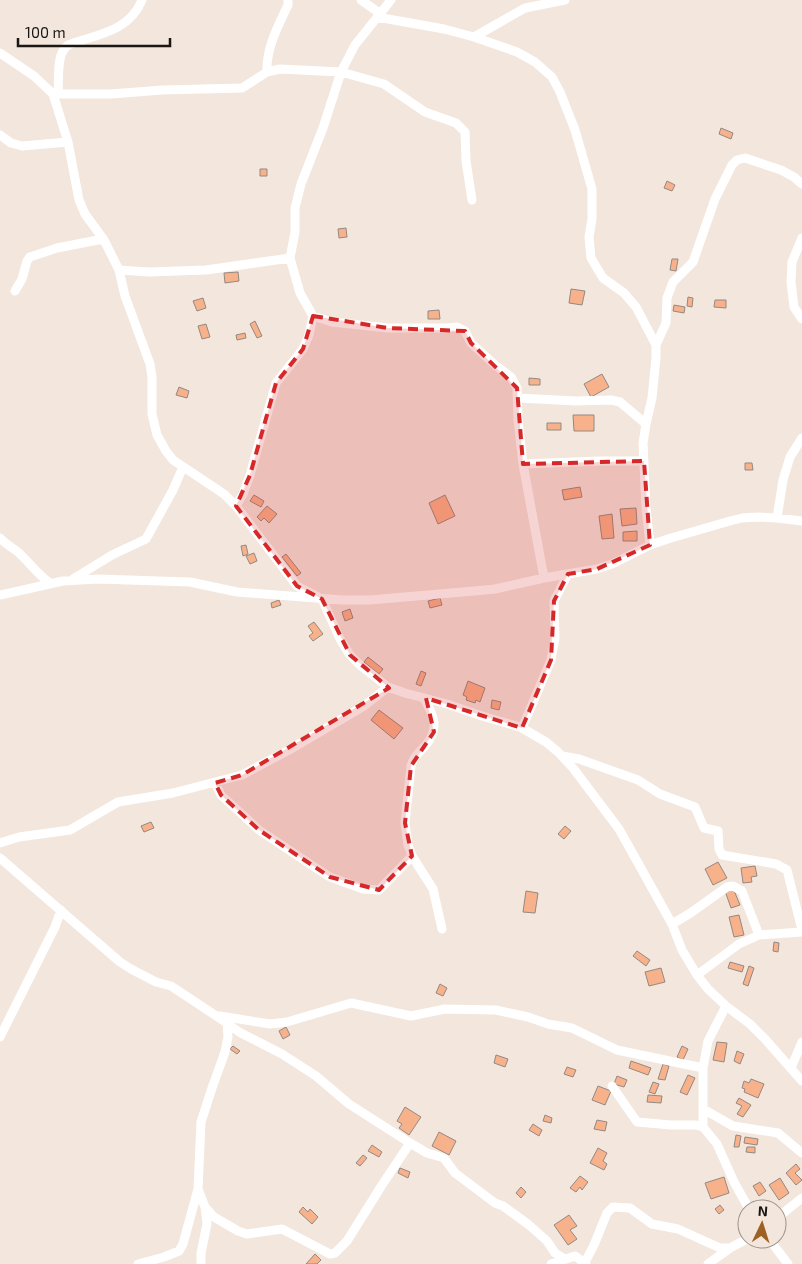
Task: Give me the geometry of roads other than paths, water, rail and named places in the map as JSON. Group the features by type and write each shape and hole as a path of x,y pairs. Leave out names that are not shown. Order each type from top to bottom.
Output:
{"street":[{"path":"142,0 132,16 120,26 108,33 68,45 62,52 56,93 79,200 85,214 104,240 119,270 125,296 150,364 152,414 157,435 166,451 172,460 224,494 236,506 297,586 322,599 340,639 350,655 388,687 522,728 546,742 562,756 574,768 619,829 672,924 682,950 697,975 708,989 726,1006 760,1034 802,1081"},
{"path":"267,72 271,43 288,5 288,0"},
{"path":"361,0 379,16 444,29 517,52 535,62 552,77 575,130 592,189 592,219 589,237 591,258 603,278 624,293 636,307 656,345"},
{"path":"236,506 250,475 276,383 303,350 309,335 313,316 300,293 290,258 295,232 295,208 301,184 323,128 341,72 355,45 391,0"},
{"path":"474,37 525,8 565,0"},
{"path":"0,53 56,93 111,94 162,90 242,88 267,72 280,69 341,72 384,84 426,112 456,123 465,132 466,162 472,200"},
{"path":"0,135 11,143 22,146 68,142"},
{"path":"650,545 643,443 652,398 656,345 666,323 667,298 673,282 693,262 715,199 732,165 737,160 745,158 781,170 802,184"},
{"path":"802,238 792,262 791,282 794,307 802,319"},
{"path":"15,291 22,279 30,257 57,248 104,240"},
{"path":"119,270 149,272 206,270 290,258"},
{"path":"313,316 332,322 388,328 456,327 466,331 470,343 510,377 518,388 518,420 523,464 544,578"},
{"path":"518,398 576,401 611,400 620,402 646,424"},
{"path":"777,518 787,464 802,438"},
{"path":"523,464 644,461"},
{"path":"70,580 112,555 146,539 173,490 183,467"},
{"path":"0,595 70,580 98,579 190,582 237,592 342,600 370,600 474,591 501,588 597,569 612,564 650,545 742,518 777,518 802,521"},
{"path":"0,538 20,553 39,575 50,584"},
{"path":"522,728 551,660 554,638 554,602 568,574"},
{"path":"0,843 19,837 70,830 118,802 173,794 242,775 364,706 388,687"},
{"path":"424,698 434,721 434,732 426,745 414,758 411,766 405,823 408,845 412,856 433,889 442,929"},
{"path":"562,756 579,759 638,780 660,794 695,807 704,828 718,831 719,849 722,855 776,864 787,870 802,931 759,935 738,944 697,975"},
{"path":"214,783 221,795 259,830 330,877 364,889 379,890 412,856"},
{"path":"0,858 120,962 156,982 171,986 239,1032 282,1054 316,1076 349,1104 410,1143 427,1153 444,1158 455,1173 495,1203 503,1206 529,1225 547,1241 555,1253 565,1259"},
{"path":"672,924 727,887 733,886 742,891 759,935"},
{"path":"0,1037 55,927 61,910"},
{"path":"215,1015 270,1024 287,1022 351,1003 410,1016 445,1009 496,1010 528,1017 548,1024 572,1028 617,1050 703,1068"},
{"path":"703,1127 703,1068 708,1041 726,1006"},
{"path":"138,1264 164,1258 179,1251 183,1244 198,1189 201,1122 225,1052 228,1037 227,1023"},
{"path":"792,1068 802,1042"},
{"path":"612,1086 637,1122 703,1127 717,1144 743,1199"},
{"path":"703,1109 733,1126 778,1133 802,1152"},
{"path":"205,1207 214,1217 238,1231 247,1234 282,1229 330,1254 335,1253 347,1241 410,1143"},
{"path":"198,1189 205,1207 207,1224 201,1253 201,1264"},
{"path":"787,1210 802,1198"},
{"path":"551,1264 575,1256 585,1263 607,1213 617,1206 630,1208 652,1224 678,1230 720,1248 730,1248"},
{"path":"708,1264 737,1244"},
{"path":"777,1249 788,1264"}]}
